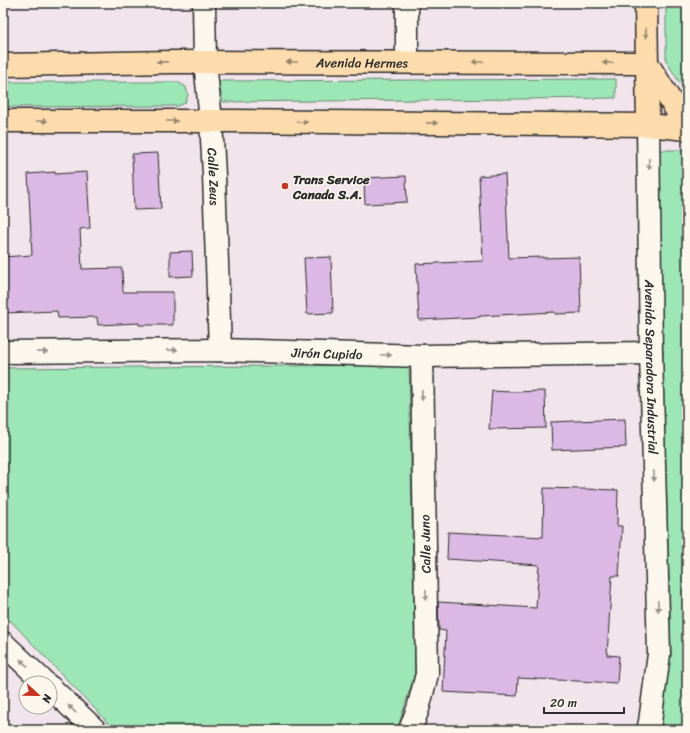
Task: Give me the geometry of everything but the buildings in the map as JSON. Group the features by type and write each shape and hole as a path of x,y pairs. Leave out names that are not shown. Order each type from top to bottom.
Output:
{"main road":[{"name":"Avenida Separadora Industrial","path":"646,3 648,125"},
{"name":"Avenida Hermes","path":"3,65 173,62 646,64"},
{"path":"646,64 687,128"},
{"path":"3,121 211,121 648,125 687,128"}],"street":[{"name":"Calle Zeus","path":"204,3 205,62 211,121 214,175 220,350"},
{"path":"407,3 407,62"},
{"name":"Avenida Separadora Industrial","path":"648,125 651,353 659,654 648,730"},
{"name":"Jirón Cupido","path":"3,352 220,350 422,356 651,353"},
{"name":"Calle Juno","path":"410,730 418,710 427,674 422,356"},
{"path":"3,643 37,675"},
{"path":"58,695 95,730"}],"green space":[{"path":"666,3 687,3 687,94 666,61"},
{"path":"616,79 616,98 223,102 218,81"},
{"path":"3,82 178,82 186,87 188,95 185,103 178,106 3,107"},
{"path":"657,150 687,150 687,730 654,730 671,653"},
{"path":"409,365 415,673 397,730 115,730 3,613 3,368"}],"place":[{"name":"Trans Service Canada S.A.","path":"285,186"}]}
